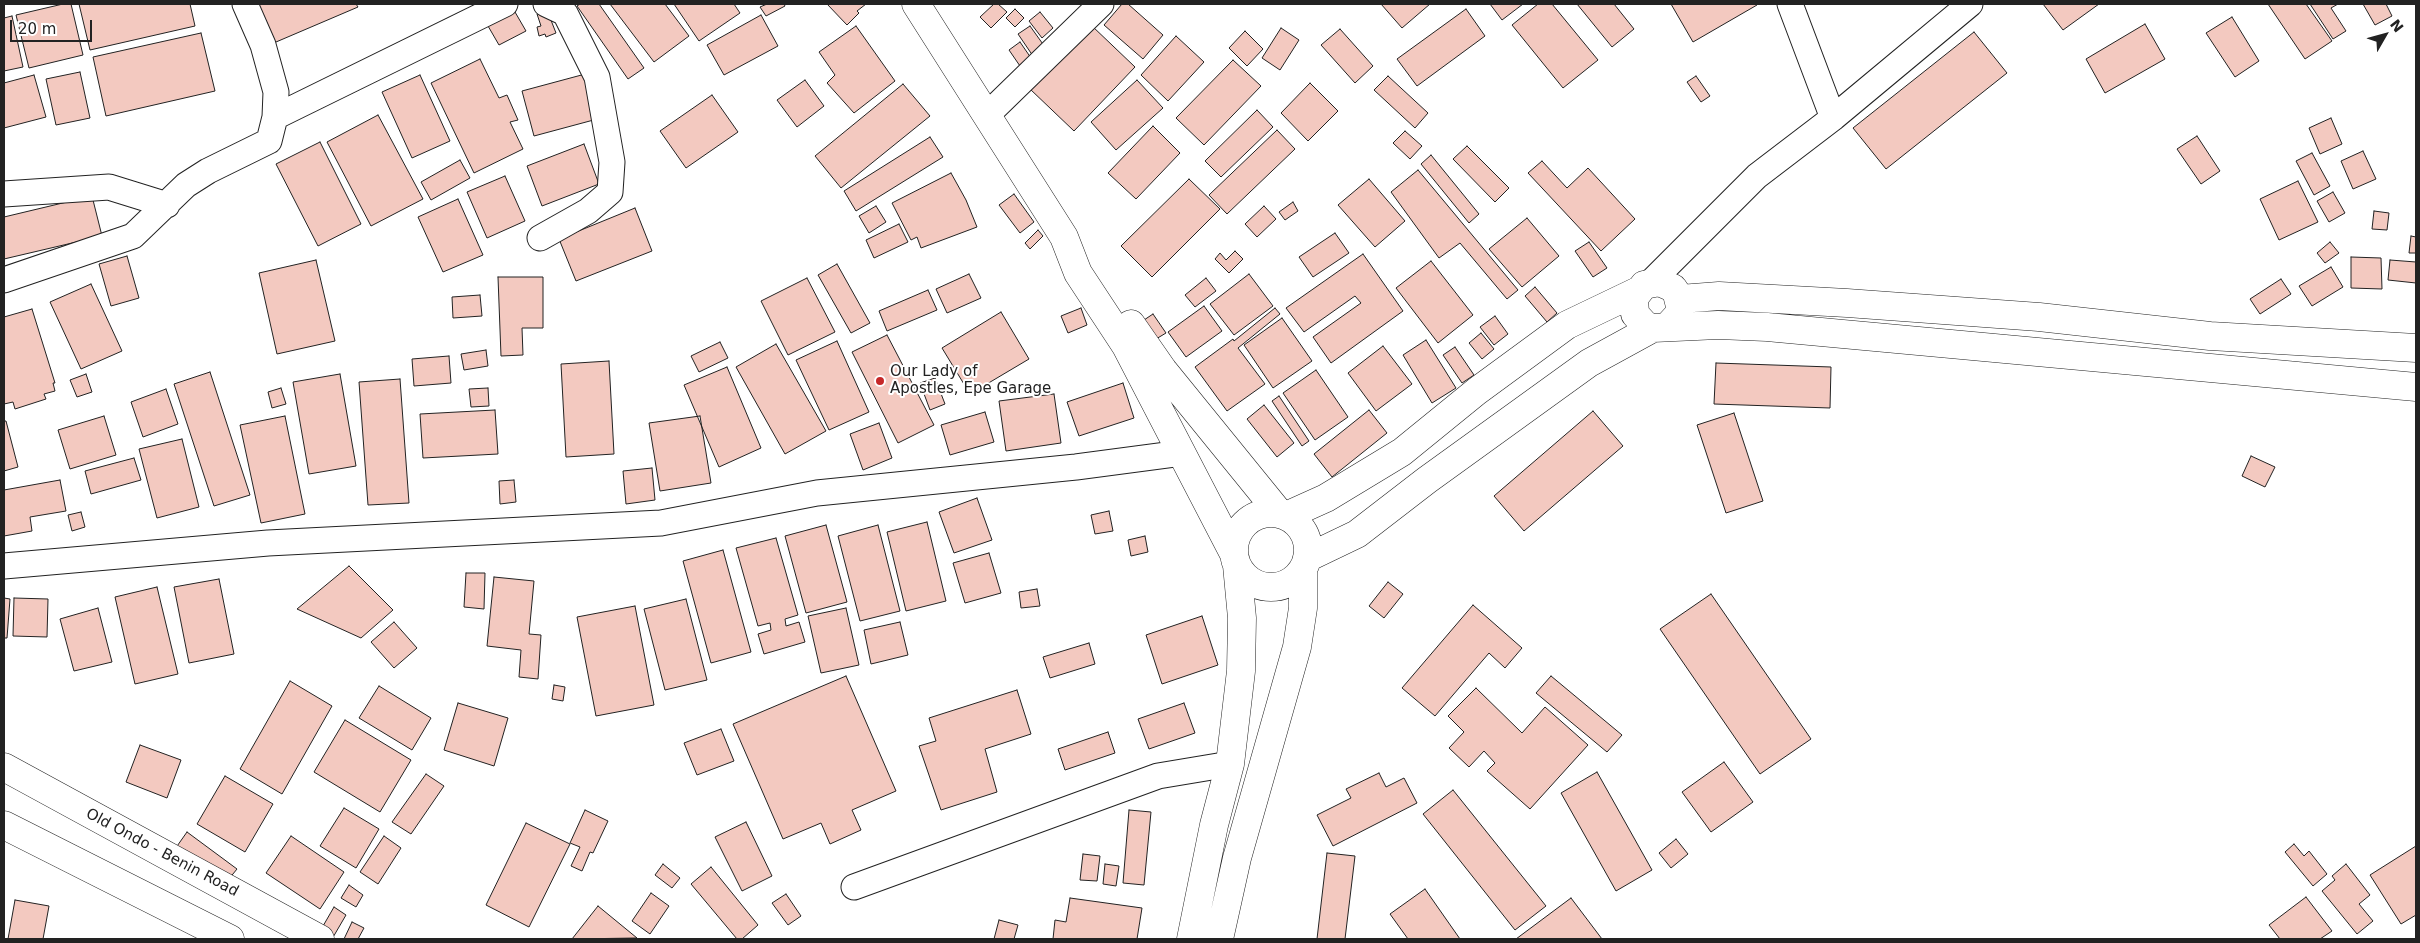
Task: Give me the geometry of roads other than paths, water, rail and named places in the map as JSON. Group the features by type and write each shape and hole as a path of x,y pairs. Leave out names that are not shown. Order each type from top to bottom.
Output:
{"street":[{"path":"4,280 133,236 186,185 208,171 269,141 275,117 276,92 262,45 245,4"},
{"path":"275,117 505,4"},
{"path":"540,238 588,211 610,192 612,162 597,77 565,13 546,4"},
{"path":"916,4 988,114 1064,237 1078,273 1126,346 1235,560 1243,574 1252,582 1263,586 1275,587 1286,584 1296,578 1305,563 1357,534 1426,480 1589,363 1661,327 1679,314 1680,299 1673,288 1666,284 1645,287 1567,325 1477,391 1402,452 1326,498 1283,515 1262,514 1246,522 1235,536 1235,560 1242,618 1242,671 1230,764 1214,825 1191,939"},
{"path":"988,114 1101,4"},
{"path":"1790,4 1834,118"},
{"path":"1970,4 1834,118 1757,176 1645,287 1633,306 1635,314 1645,326 1767,326 2416,387"},
{"path":"4,194 109,187 167,205"},
{"path":"1064,237 1085,259 1163,370 1283,515 1296,523 1304,533 1308,546 1305,563 1303,608 1297,647 1237,858 1219,939"},
{"path":"1680,299 1719,296 1847,303 2039,317 2210,336 2416,348"},
{"path":"4,566 268,543 661,523 817,493 1076,467 1182,453"},
{"path":"854,887 1158,776 1230,764"},
{"name":"Old Ondo - Benin Road","path":"4,767 320,939"},
{"path":"4,825 230,939"}],"place":[{"name":"Our Lady of Apostles, Epe Garage","path":"880,381"}]}
